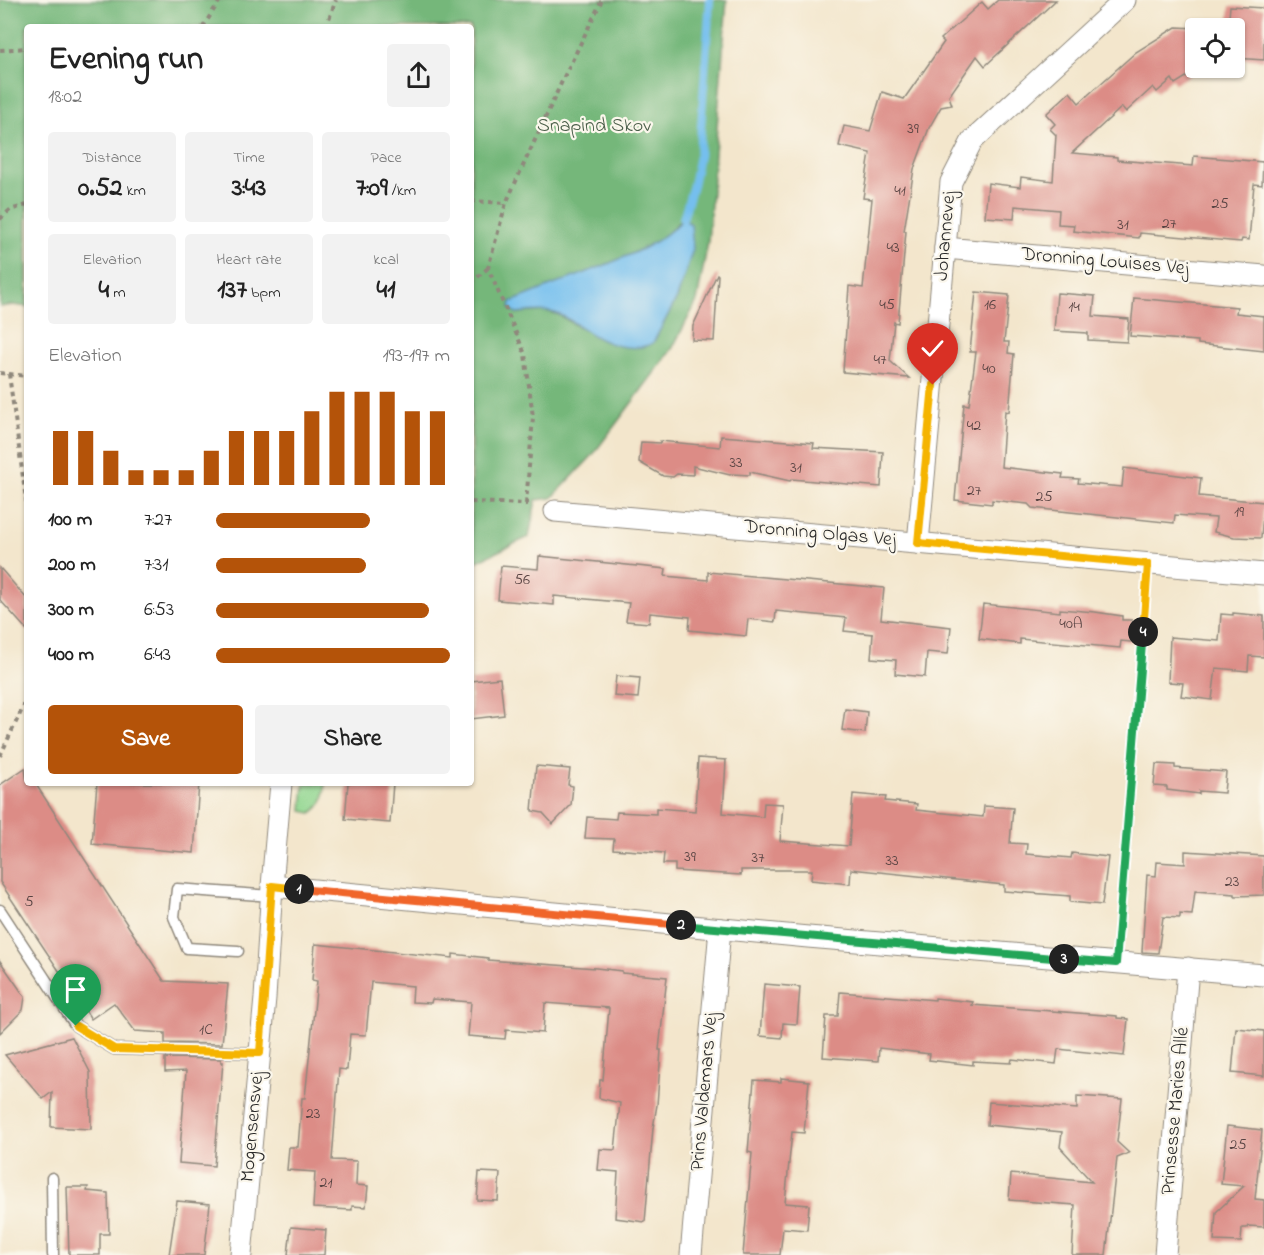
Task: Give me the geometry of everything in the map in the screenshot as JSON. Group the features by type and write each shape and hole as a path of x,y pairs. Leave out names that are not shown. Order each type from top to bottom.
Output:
{"street":[{"name":"Johannevej","path":"918,543 951,182 972,141 1125,0"},
{"name":"Dronning Louises Vej","path":"945,248 1264,276"},
{"name":"Dronning Olgas Vej","path":"555,511 1264,574"},
{"name":"Mogensensvej","path":"241,1255 260,1053 281,786"},
{"path":"272,891 1264,975"},
{"name":"Prins Valdemars Vej","path":"692,1255 720,929"},
{"name":"Prinsesse Maries Allé","path":"1165,1255 1188,968"}],"lane":[{"path":"238,951 187,948 174,917 177,889 272,891"},
{"path":"0,910 76,1026 114,1049 260,1053"},
{"path":"52,1178 53,1255"}],"path":[{"path":"205,24 220,0"},
{"path":"327,24 336,0"},
{"path":"474,280 488,268 506,203 602,0"},
{"path":"0,50 24,48"},
{"path":"474,201 506,203"},
{"path":"0,219 10,210 24,206"},
{"path":"488,268 525,354 533,417 526,504"},
{"path":"0,373 24,376"},
{"path":"9,374 24,485"},
{"path":"474,502 526,504 555,511"},
{"path":"1116,963 1148,564"},
{"path":"0,756 24,705"}],"green space":[{"name":"Snapind Skov","path":"0,0 727,0 708,242 697,301 672,349 592,456 552,498 536,500 529,537 474,563 474,24 24,24 24,307 0,307","holes":["682,219 692,249 677,298 653,343 584,330 559,315 547,311 516,313 663,238"]},
{"path":"304,786 325,786 318,807 311,813 302,811"}],"water":[{"path":"683,219 691,224 693,249 677,298 653,343 636,347 615,345 597,338 567,318 553,312 516,313 510,308 511,302 611,263 650,245"}],"building":[{"path":"998,0 1056,0 985,66 977,56 949,96 952,105 941,107 929,128 914,169 904,231 906,231 898,323 894,322 890,361 909,378 843,372 849,286 863,288 872,199 863,198 870,153 839,146 844,126 870,131 882,92 904,99 944,42 941,39 982,2 988,9"},
{"path":"1230,6 1264,8 1264,60 1245,59 1245,18 1229,18"},
{"path":"1176,27 1185,27 1185,78 1175,84 1172,79 1157,92 1153,87 1126,112 1122,107 1072,153 1117,157 1117,160 1193,166 1194,156 1263,162 1262,185 1254,184 1249,240 1242,239 1241,242 1140,233 1139,238 1073,231 1074,225 1058,224 1059,210 1015,206 1014,219 985,217 988,183 1020,187 1021,177 1053,181 1056,135 1050,129 1055,124 1046,114 1070,92 1079,103 1136,52"},
{"path":"717,274 714,341 692,340 693,326"},
{"path":"976,292 1009,295 1004,342 1009,342 1008,353 1014,354 1009,412 1005,411 1001,467 1063,474 1062,478 1079,479 1078,483 1122,487 1124,468 1201,478 1199,496 1264,502 1261,538 1234,537 1214,532 1216,518 1175,515 1174,523 1032,508 1028,504 992,500 992,504 955,500 964,404 969,405 976,352 970,352"},
{"path":"1057,293 1095,296 1093,316 1129,319 1127,342 1088,340 1088,333 1054,331"},
{"path":"1134,298 1237,307 1236,313 1264,316 1264,351 1198,344 1198,341 1130,336"},
{"path":"721,436 814,443 813,448 883,452 881,487 792,479 790,481 750,472 750,475 730,475 693,466 693,475 663,476 639,462 641,442 660,443 660,441 720,447"},
{"path":"539,556 666,569 665,576 708,580 708,572 884,588 881,619 951,627 948,654 927,652 925,677 895,674 896,660 871,658 873,634 844,631 846,618 776,611 775,622 748,619 746,636 689,630 690,617 650,613 649,623 626,621 629,603 554,596 554,605 498,600 501,566 538,569"},
{"path":"0,568 24,596 24,627 0,600"},
{"path":"983,604 1122,616 1122,620 1132,620 1131,642 1121,641 1120,648 1020,639 1020,644 979,639"},
{"path":"1233,613 1264,616 1264,657 1249,656 1248,671 1216,668 1212,700 1181,696 1183,683 1168,682 1170,637 1219,641 1221,614 1233,615"},
{"path":"616,676 640,678 638,698 614,696"},
{"path":"500,678 504,715 474,719 474,681"},
{"path":"845,709 867,712 865,733 842,730"},
{"path":"698,758 726,760 723,813 763,817 764,803 783,804 780,841 849,846 853,794 886,797 885,801 917,804 916,810 983,817 984,806 1013,808 1010,843 1027,844 1026,854 1071,858 1072,853 1108,857 1102,905 1070,902 1070,896 1004,891 1004,885 851,869 850,884 811,880 812,870 741,870 741,875 675,871 675,864 663,864 664,853 613,849 614,839 585,838 587,817 616,819 617,812 656,814 656,808 695,811"},
{"path":"1156,764 1175,765 1175,768 1226,772 1224,793 1199,791 1199,794 1154,786"},
{"path":"536,766 570,769 568,785 573,786 571,805 553,824 543,813 532,811"},
{"path":"24,769 24,786 37,786 164,981 228,984 222,1044 165,1043 165,1033 135,1031 114,1003 91,1019 0,882 0,785"},
{"path":"97,786 199,786 194,853 92,844"},
{"path":"348,786 393,786 390,823 345,819"},
{"path":"1185,851 1264,856 1264,895 1235,896 1235,894 1195,891 1192,915 1180,914 1180,918 1163,917 1158,953 1142,952 1147,875 1156,876 1157,862 1185,864"},
{"path":"315,944 453,958 453,954 488,958 488,960 596,968 667,977 645,1222 615,1218 618,1172 598,1170 600,1149 615,1150 620,1103 599,1098 600,1080 603,1080 609,1008 545,1003 543,1033 506,1030 505,1039 468,1036 471,1002 432,999 431,1003 412,1002 413,986 371,982 366,1035 350,1034 347,1070 339,1069 332,1160 357,1161 356,1185 368,1186 366,1207 352,1206 352,1210 313,1208 315,1172 287,1170 289,1147 298,1147 302,1098 305,1098 317,981 312,980"},
{"path":"0,961 25,997 23,1010 0,1033"},
{"path":"764,984 800,987 797,1024 783,1023 782,1038 760,1036"},
{"path":"840,992 935,1000 935,998 973,1002 972,1005 1117,1016 1117,1018 1128,1019 1124,1056 1058,1049 1056,1064 1012,1059 1011,1063 973,1061 973,1065 929,1060 930,1054 879,1048 878,1061 823,1057 826,1016 838,1016"},
{"path":"1236,1028 1264,1031 1264,1076 1232,1073"},
{"path":"72,1037 90,1072 91,1129 51,1127 52,1092 43,1099 5,1055"},
{"path":"165,1058 221,1059 223,1062 214,1166 179,1163 186,1071 165,1072"},
{"path":"781,1078 809,1081 804,1133 792,1132 785,1203 809,1205 807,1230 783,1228 780,1255 743,1255 752,1153 748,1152 754,1080 781,1082"},
{"path":"1077,1096 1122,1099 1117,1142 1129,1153 1117,1158 1106,1255 1072,1255 1075,1205 1009,1200 1011,1174 1092,1182 1060,1147 1062,1132 987,1125 989,1102 1077,1109"},
{"path":"1227,1126 1262,1130 1255,1199 1264,1200 1264,1227 1242,1228 1241,1242 1214,1241 1216,1212 1244,1186 1221,1184"},
{"path":"479,1172 500,1173 498,1201 477,1200"},
{"path":"67,1187 88,1187 87,1191 108,1193 109,1234 100,1234 100,1255 69,1255"},
{"path":"177,1201 210,1204 204,1255 169,1255"},
{"path":"291,1227 326,1230 324,1255 288,1255"}],"waterway":[{"path":"683,219 699,156 710,0"}],"route":[{"path":"76,1026 114,1049 260,1053 272,886 808,937 1116,963 1148,564 918,543 933,385"}]}
